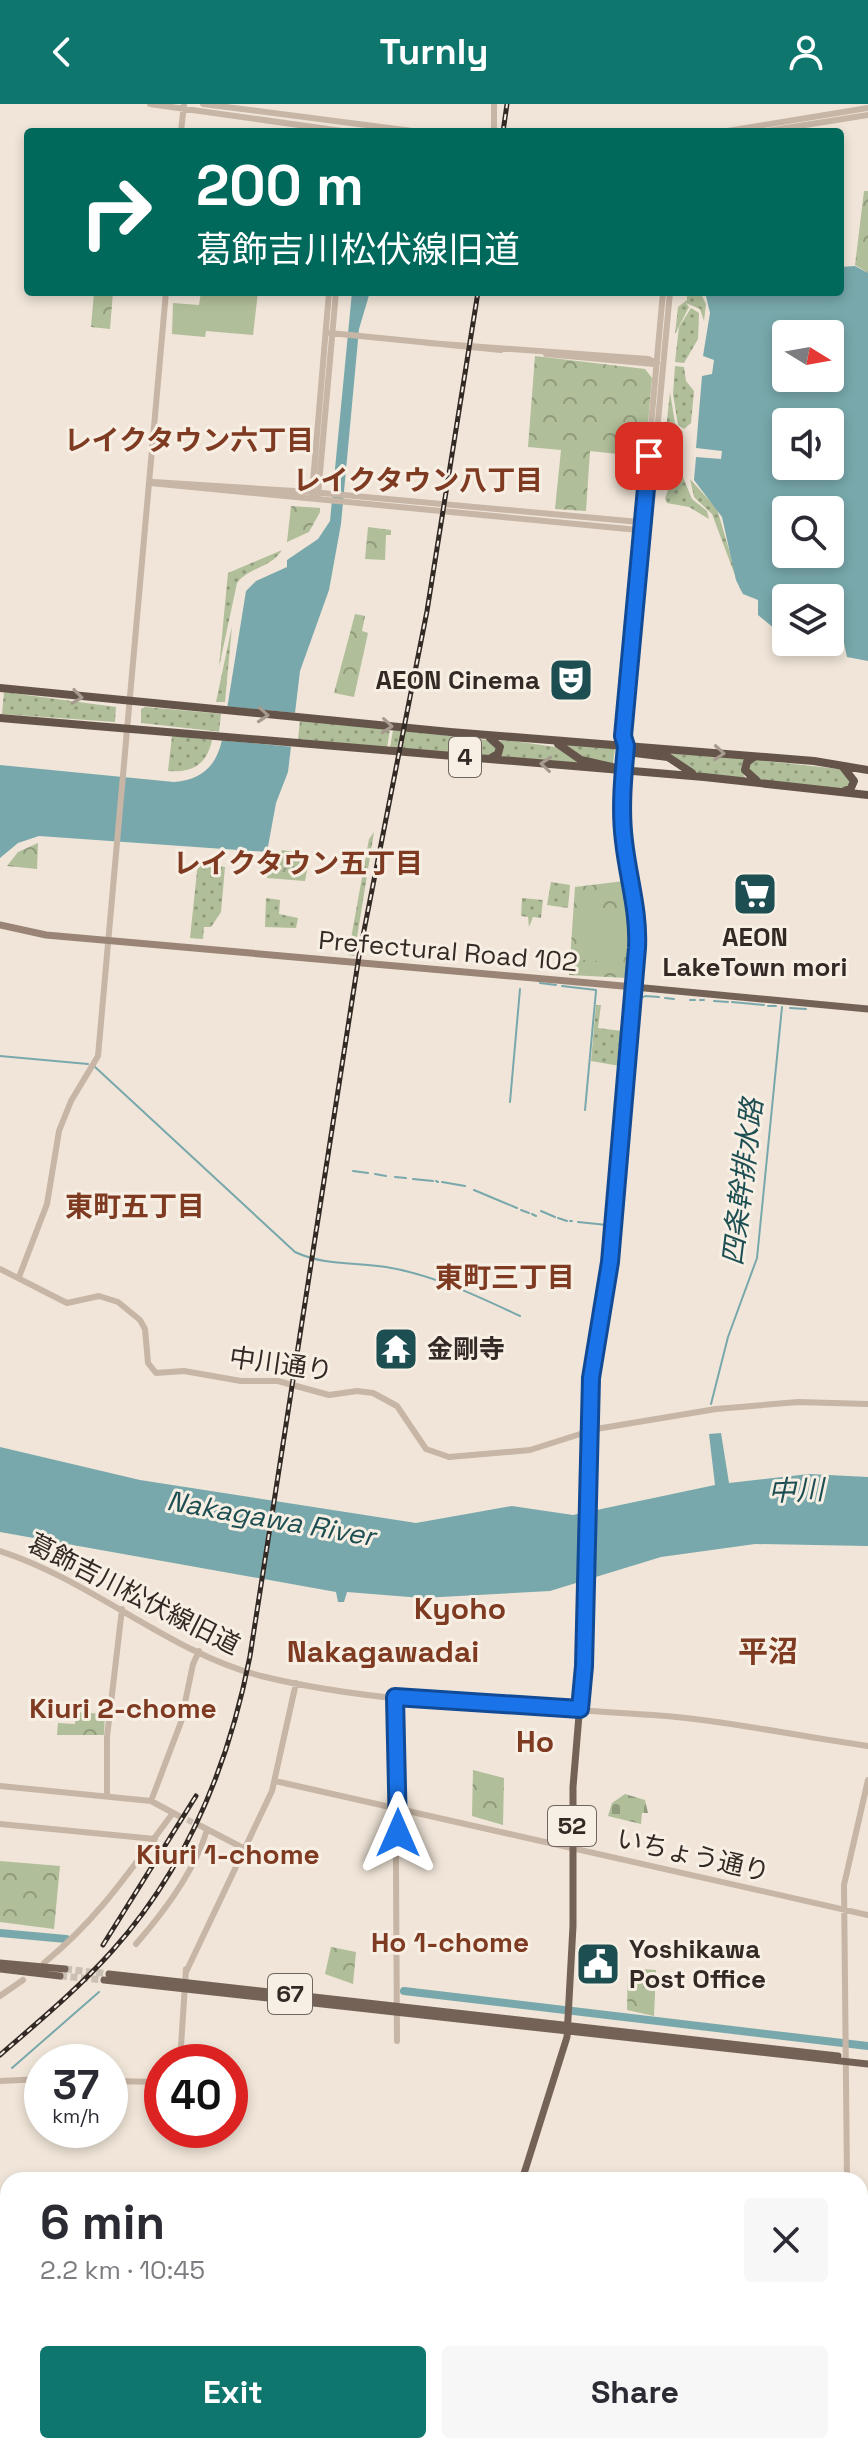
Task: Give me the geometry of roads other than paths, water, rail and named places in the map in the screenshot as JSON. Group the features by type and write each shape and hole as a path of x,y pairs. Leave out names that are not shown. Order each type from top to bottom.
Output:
{"highway":[{"name":"4","path":"0,688 450,732 756,756 868,770"},
{"name":"4","path":"0,718 704,777 868,795"},
{"name":"4","path":"450,732 495,739 498,754 486,759"},
{"name":"4","path":"542,740 560,744 581,760 614,765 624,771"},
{"name":"4","path":"626,746 636,753 668,757 688,772 704,777"},
{"name":"4","path":"756,756 746,765 748,776 781,787"},
{"name":"4","path":"819,762 850,772 852,786 840,793"}],"main road":[{"name":"Prefectural Road 102","path":"0,925 46,935 634,987"},
{"path":"634,987 868,1009"},
{"name":"52","path":"524,2172 568,2026 570,2009 573,1787 585,1643 588,1428 595,1350 610,1262 634,987"},
{"path":"0,1966 63,1972"},
{"name":"67","path":"106,1977 397,2002 568,2026"},
{"path":"568,2026 868,2061"}],"street":[{"path":"150,104 333,128"},
{"path":"203,104 336,128"},
{"path":"494,104 494,128"},
{"path":"181,128 183,107"},
{"path":"746,128 868,108"},
{"path":"786,128 868,115"},
{"path":"19,1277 47,1204 59,1131 98,1056 166,296"},
{"path":"329,296 329,333"},
{"path":"315,501 329,333 335,296"},
{"path":"634,987 637,918 622,825 626,746 623,736 646,527 663,296"},
{"path":"660,364 669,296"},
{"path":"329,333 648,359 660,364"},
{"path":"150,483 331,494 646,527"},
{"path":"150,483 351,505 646,527"},
{"name":"中川通り","path":"0,1269 71,1304 99,1296 118,1302 140,1320 145,1329 148,1363 156,1373 184,1371 241,1381 278,1381 329,1395 357,1391 373,1393 397,1406 421,1444 442,1457 479,1457 530,1450 596,1429 716,1409 798,1402 868,1404"},
{"name":"葛飾吉川松伏線旧道","path":"0,1551 39,1566 239,1670 296,1683 395,1697 693,1718 868,1746"},
{"path":"107,1796 107,1737 122,1609"},
{"path":"151,1801 181,1722 193,1664 199,1651"},
{"path":"181,2044 186,1972 275,1781 296,1683"},
{"path":"395,1697 397,2041"},
{"path":"847,2172 846,1868 868,1780"},
{"name":"いちょう通り","path":"275,1781 868,1915"},
{"path":"0,1786 151,1801 176,1814 108,1902 73,1939 44,1963"},
{"path":"0,1824 155,1839"},
{"path":"136,1944 172,1896 200,1851 204,1828 245,1849"},
{"path":"0,1996 23,1980"},
{"path":"0,2081 24,2080"}],"water":[{"path":"855,266 868,273 868,661 847,657 844,643 844,584 772,584 772,626 758,615 758,600 743,594 736,580 722,517 694,480 696,457 721,459 722,451 696,448 702,376 712,374 714,360 703,356 710,313 706,296 844,296 844,267"},
{"path":"352,296 369,296 359,329 341,524 329,590 300,671 288,772 276,803 267,852 39,836 18,843 0,858 0,765 174,782 199,775 211,765 222,740 246,591 256,581 287,567 287,560 318,539 330,521"},
{"path":"721,1433 729,1483 809,1474 868,1477 868,1546 755,1544 661,1557 550,1591 422,1598 347,1592 344,1602 338,1602 336,1592 0,1532 0,1447 140,1480 416,1523 512,1506 573,1515 715,1485 709,1434"}],"waterway":[{"path":"540,983 556,985"},
{"path":"562,986 596,990"},
{"path":"510,1102 520,989"},
{"path":"585,1110 596,991"},
{"path":"640,999 645,996 659,997"},
{"path":"665,998 674,999"},
{"path":"690,1000 695,1000"},
{"path":"714,1001 728,1002"},
{"path":"732,1002 764,1005"},
{"path":"768,1006 776,1006"},
{"name":"四条幹排水路","path":"711,1404 728,1337 757,1258 782,1007"},
{"path":"790,1008 806,1009"},
{"path":"638,1018 639,1011"},
{"path":"634,1060 638,1022"},
{"path":"0,1056 88,1064"},
{"path":"94,1066 295,1252 317,1260 386,1267 421,1275 520,1316"},
{"path":"631,1091 633,1067"},
{"path":"627,1134 630,1097"},
{"path":"626,1141 626,1146"},
{"path":"622,1185 625,1155"},
{"path":"353,1171 368,1173"},
{"path":"375,1174 386,1176"},
{"path":"395,1177 406,1178"},
{"path":"413,1179 433,1181"},
{"path":"442,1182 465,1186"},
{"path":"474,1190 517,1208"},
{"path":"621,1199 622,1191"},
{"path":"620,1212 621,1205"},
{"path":"521,1210 529,1213"},
{"path":"541,1211 555,1217"},
{"path":"532,1214 536,1216"},
{"path":"619,1226 620,1216"},
{"path":"558,1218 567,1221"},
{"path":"578,1222 607,1225"},
{"path":"0,1933 66,1939"},
{"path":"404,1991 868,2046"},
{"path":"12,2068 99,1992"}],"tunnel":[{"path":"179,1816 201,1826"},
{"path":"65,1969 109,1974"},
{"path":"60,1976 104,1980"}],"railway":[{"path":"504,128 507,104"},
{"path":"0,2055 99,1965 162,1886 183,1850 217,1775 241,1696 250,1656 359,956 427,611 477,296"},
{"path":"103,1945 196,1796"}],"place":[{"name":"AEON Cinema","path":"571,680"},
{"name":"AEON LakeTown mori","path":"755,894"},
{"name":"金剛寺","path":"396,1349"},
{"name":"Yoshikawa Post Office","path":"598,1964"}],"district":[{"name":"レイクタウン六丁目","path":"189,440"},
{"name":"レイクタウン八丁目","path":"418,480"},
{"name":"レイクタウン五丁目","path":"298,863"},
{"name":"東町五丁目","path":"135,1206"},
{"name":"東町三丁目","path":"505,1277"},
{"name":"Kyoho","path":"460,1609"},
{"name":"Nakagawadai","path":"383,1652"},
{"name":"平沼","path":"768,1652"},
{"name":"Kiuri 2-chome","path":"123,1708"},
{"name":"Ho","path":"535,1742"},
{"name":"Kiuri 1-chome","path":"228,1854"},
{"name":"Ho 1-chome","path":"450,1942"}],"water label":[{"name":"中川","path":"796,1490"},
{"name":"Nakagawa River","path":"271,1518"}]}
